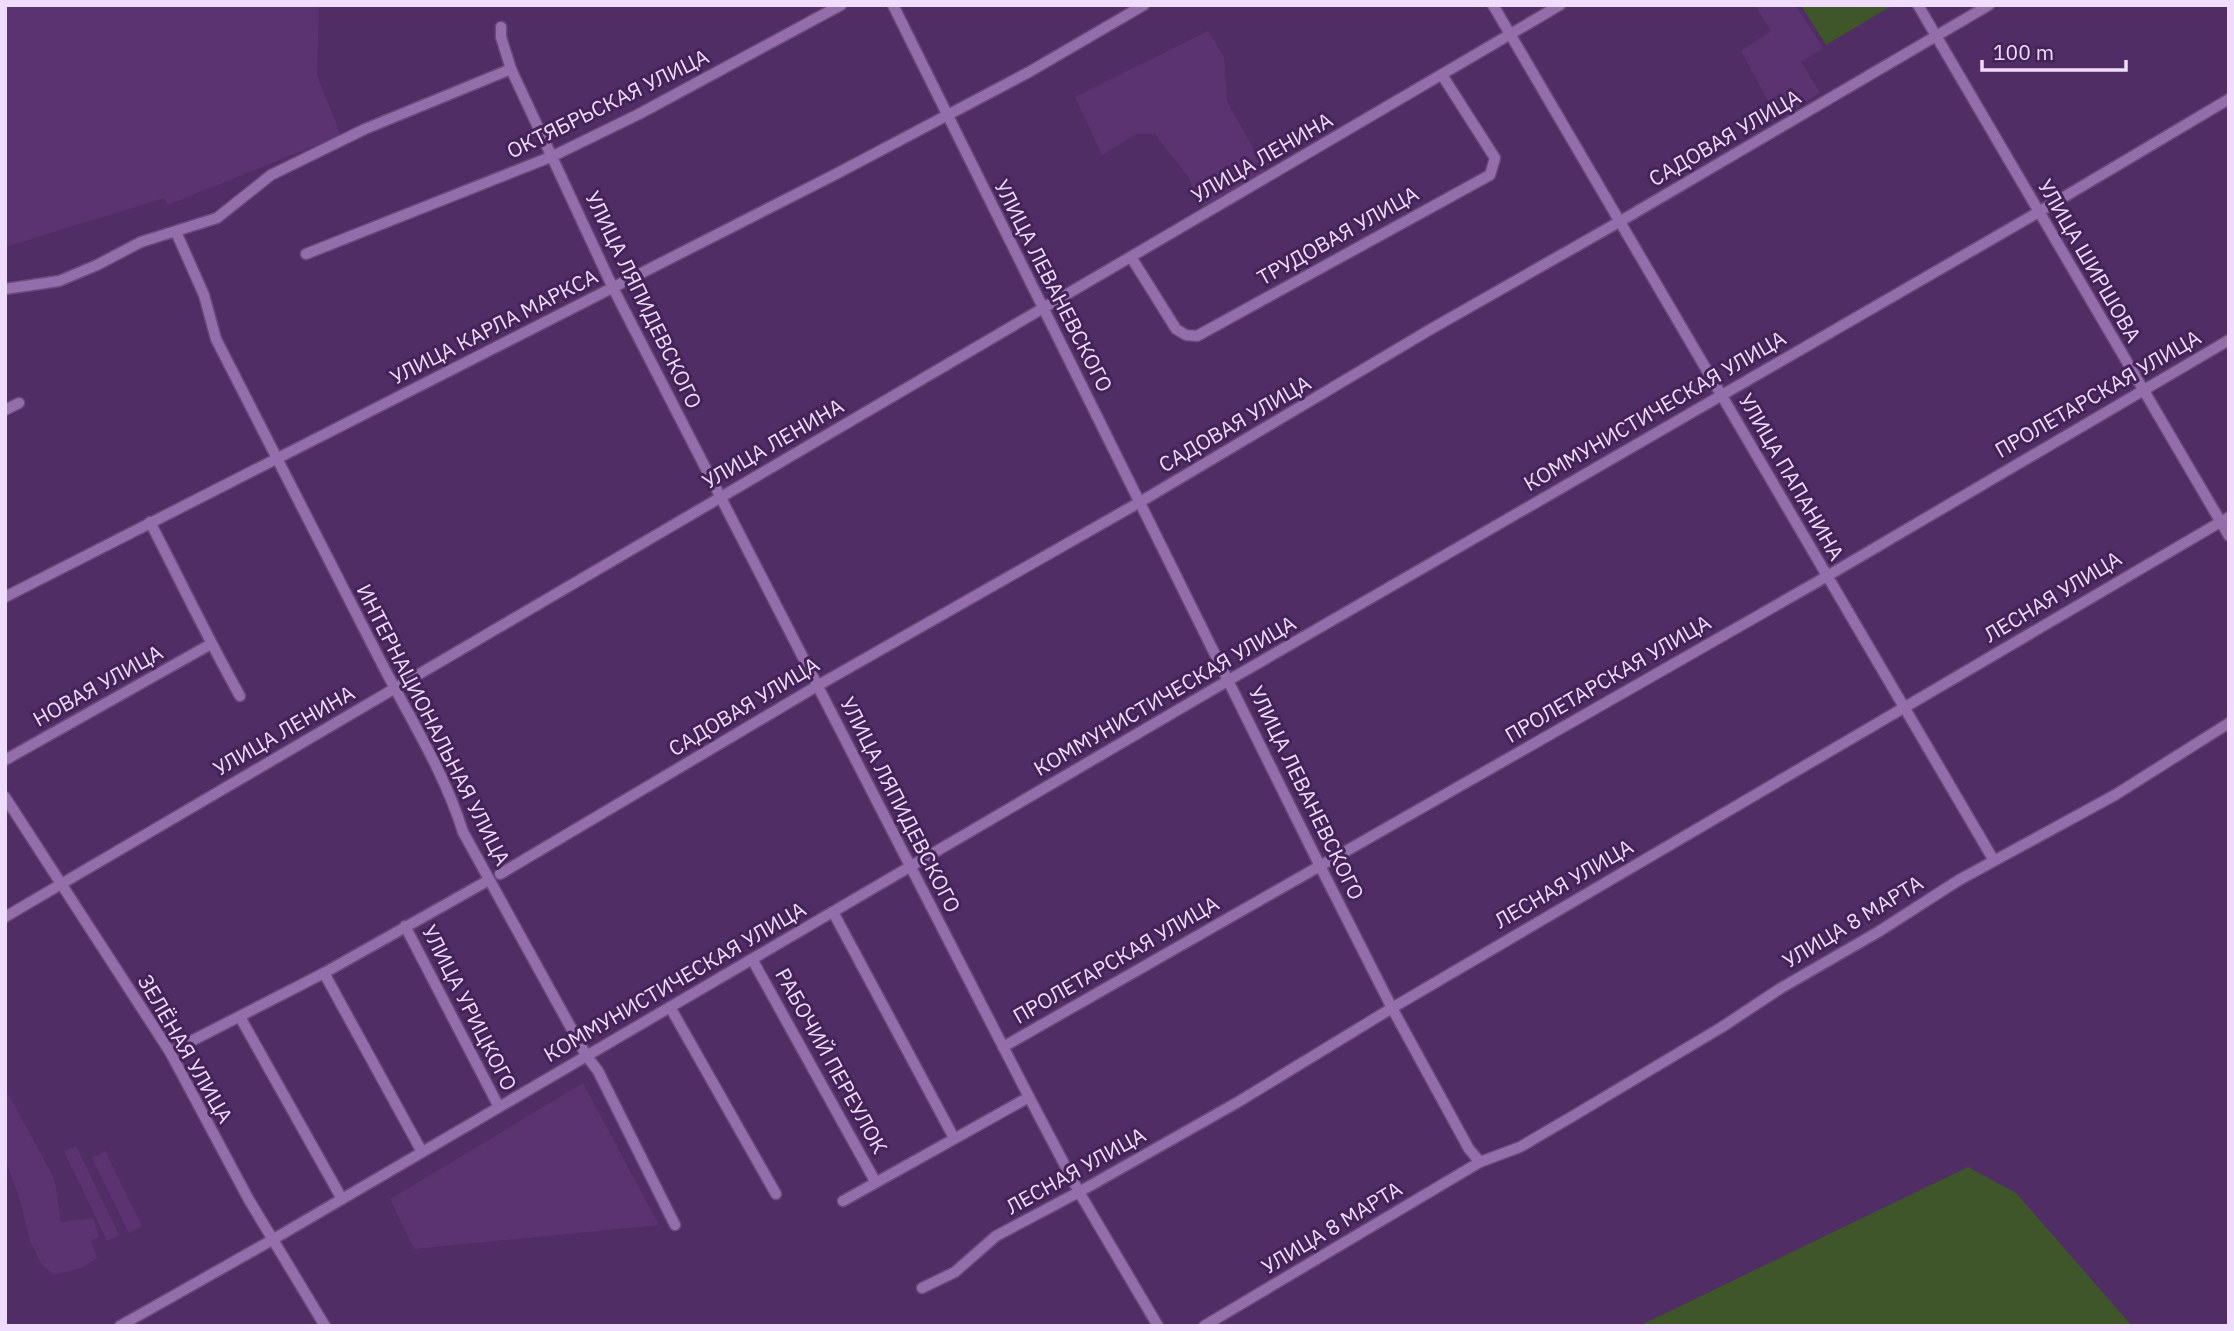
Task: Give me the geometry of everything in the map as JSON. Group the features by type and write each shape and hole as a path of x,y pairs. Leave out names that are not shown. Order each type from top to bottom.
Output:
{"street":[{"name":"ОКТЯБРЬСКАЯ УЛИЦА","path":"306,254 553,156 639,114 841,5"},
{"name":"УЛИЦА ЛЕВАНЕВСКОГО","path":"893,5 1392,1008 1469,1149 1480,1162"},
{"name":"УЛИЦА КАРЛА МАРКСА","path":"6,597 834,175 1029,72 1144,5"},
{"name":"УЛИЦА ПАПАНИНА","path":"1493,5 1993,859"},
{"name":"УЛИЦА ЛЕНИНА","path":"5,917 1560,5"},
{"name":"УЛИЦА ШИРШОВА","path":"1917,5 2143,391 2225,519 2229,536"},
{"name":"САДОВАЯ УЛИЦА","path":"500,874 817,686 1140,502 1431,329 1989,5"},
{"name":"УЛИЦА ЛЯПИДЕВСКОГО","path":"501,27 501,37 511,69 612,288 1029,1097 1079,1192 1158,1326"},
{"path":"5,289 59,281 141,242 217,218 261,181 318,152 365,129 511,69"},
{"name":"ТРУДОВАЯ УЛИЦА","path":"1131,257 1176,329 1186,335 1197,336 1490,175 1495,158 1442,75"},
{"name":"КОММУНИСТИЧЕСКАЯ УЛИЦА","path":"120,1326 272,1240 2229,99"},
{"name":"ИНТЕРНАЦИОНАЛЬНАЯ УЛИЦА","path":"176,232 204,295 216,339 394,689 440,773 463,832 586,1055 598,1071 675,1225"},
{"name":"ПРОЛЕТАРСКАЯ УЛИЦА","path":"1003,1047 2229,340"},
{"path":"5,410 19,403"},
{"name":"ЛЕСНАЯ УЛИЦА","path":"922,1288 955,1272 996,1236 1248,1096 1392,1008 2225,519"},
{"path":"150,522 240,696"},
{"name":"НОВАЯ УЛИЦА","path":"5,760 211,644"},
{"name":"УЛИЦА 8 МАРТА","path":"1204,1326 1480,1162 1498,1157 1573,1116 1781,988 1878,932 1993,859 2021,847 2115,795 2229,723"},
{"name":"ЗЕЛЁНАЯ УЛИЦА","path":"5,797 170,1052 181,1077 272,1240 326,1326"},
{"path":"170,1052 324,973 489,880"},
{"path":"833,912 954,1138"},
{"name":"УЛИЦА УРИЦКОГО","path":"405,926 499,1107"},
{"name":"РАБОЧИЙ ПЕРЕУЛОК","path":"752,959 875,1181"},
{"path":"324,973 422,1152"},
{"path":"670,1007 776,1194"},
{"path":"240,1017 342,1199"},
{"path":"843,1201 1029,1097"}],"shaded area":[{"path":"5,5 319,5 317,76 341,135 168,205 164,198 5,247"},
{"path":"1755,5 1795,5 1823,48 1801,62 1820,93 1778,119 1741,51 1771,31"},
{"path":"1208,31 1224,57 1227,101 1266,172 1203,209 1189,178 1155,134 1136,134 1102,155 1075,97"},
{"path":"583,1083 659,1225 414,1249 390,1199"},
{"path":"5,1088 54,1178 61,1222 93,1218 99,1237 91,1241 97,1258 81,1268 55,1275 42,1265 30,1241 19,1197 5,1159"},
{"path":"76,1146 119,1235 107,1241 64,1151"},
{"path":"105,1151 142,1226 129,1233 92,1158"}],"green space":[{"path":"1801,5 1893,5 1826,45"},
{"path":"1968,1167 2016,1193 2132,1326 1639,1326"}]}
